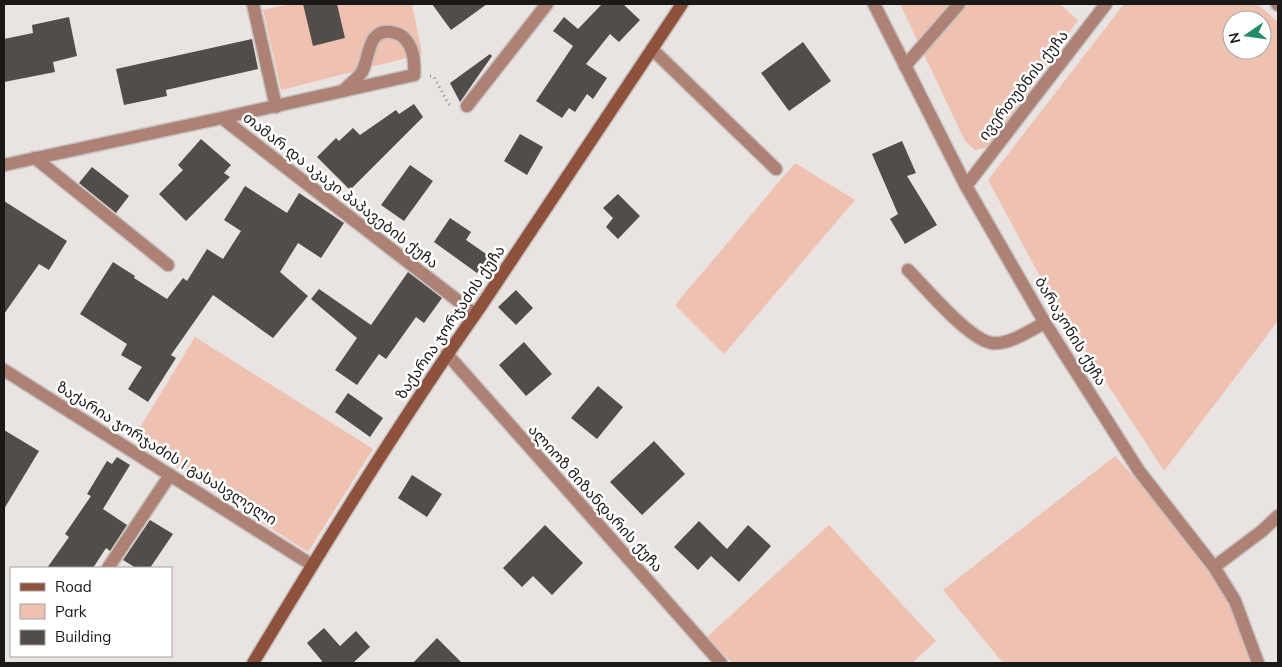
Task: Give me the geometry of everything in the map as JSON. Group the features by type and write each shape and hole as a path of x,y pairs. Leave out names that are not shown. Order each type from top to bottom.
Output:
{"street":[{"path":"253,4 276,106"},
{"path":"468,106 547,4"},
{"name":"ზაქარია ჯორჯაძის ქუჩა","path":"253,663 312,564 447,354 682,4"},
{"name":"ბარაკონის ქუჩა","path":"874,4 966,186 1045,323 1138,471 1214,567 1236,602 1258,663"},
{"path":"905,66 959,4"},
{"name":"ივერთუბნის ქუჩა","path":"966,186 1106,4"},
{"path":"222,118 343,91 414,75 415,60 408,42 400,34 386,32 378,34 371,42 362,71 343,91"},
{"path":"652,49 776,169"},
{"name":"თამარ და აკაკი პაპავების ქუჩა","path":"4,165 222,118 475,314"},
{"path":"35,158 168,265"},
{"path":"908,270 969,332 991,343 1009,341 1045,323"},
{"name":"ალიოზ მიზანდარის ქუჩა","path":"447,354 721,663"},
{"name":"ზაქარია ჯორჯაძის I გასასვლელი","path":"4,370 312,564"},
{"path":"109,567 170,475"},
{"path":"1214,567 1262,531 1278,516"}],"path":[{"path":"414,75 434,77 448,103 455,109 468,106"}],"green space":[{"path":"289,4 412,4 422,54 281,90 263,10"},
{"path":"900,4 1060,4 1078,20 989,147 975,150 965,141"},
{"path":"1124,4 1257,4 1264,10 1222,10 1222,60 1272,60 1272,17 1278,22 1278,321 1164,471 1055,304 988,180"},
{"path":"795,163 855,200 724,354 675,305"},
{"path":"195,337 373,449 308,552 133,439"},
{"path":"1115,456 1183,532 1228,598 1251,663 1003,663 943,590"},
{"path":"829,525 936,641 912,663 732,663 707,637"}],"building":[{"path":"303,4 337,4 345,38 313,46"},
{"path":"432,4 487,4 451,30"},
{"path":"602,4 623,4 640,20 619,42 610,34 586,64 607,78 593,99 587,94 575,112 569,108 562,118 536,101 573,46 553,31 564,17 578,29"},
{"path":"69,17 77,56 53,62 55,72 4,82 4,39 33,33 32,25"},
{"path":"252,39 258,69 166,90 167,96 124,105 116,69"},
{"path":"803,42 831,81 789,111 761,73"},
{"path":"490,54 492,56 460,102 450,83"},
{"path":"414,104 423,117 350,190 317,157 336,138 339,141 353,128 360,135 396,110 399,114"},
{"path":"520,134 543,147 527,175 504,161"},
{"path":"201,139 231,165 224,173 230,177 186,221 159,194 183,170 178,165"},
{"path":"902,141 916,173 907,176 937,225 905,244 890,219 898,214 872,154"},
{"path":"410,165 433,181 404,221 381,205"},
{"path":"92,167 129,196 116,213 79,183"},
{"path":"245,186 287,213 299,193 344,223 321,258 298,243 280,272 308,296 273,338 213,295 171,355 176,358 148,402 128,389 142,367 121,355 127,344 80,314 113,262 167,299 183,278 187,281 207,249 223,259 241,231 224,220"},
{"path":"618,194 640,216 618,239 606,227 613,218 603,208"},
{"path":"4,201 67,241 49,270 39,264 4,314"},
{"path":"450,218 471,232 466,240 489,256 477,273 434,242"},
{"path":"408,272 442,298 424,323 416,317 386,359 379,354 357,385 335,370 357,338 311,299 319,289 371,325"},
{"path":"516,290 533,308 516,325 498,307"},
{"path":"524,342 552,374 526,396 499,365"},
{"path":"598,386 623,407 597,439 571,418"},
{"path":"348,393 383,418 370,437 335,412"},
{"path":"4,430 39,451 4,509"},
{"path":"654,441 685,474 642,515 610,482"},
{"path":"117,457 130,465 103,509 127,525 110,551 106,548 94,567 48,567 69,537 65,534 91,496 87,494 107,461 112,464"},
{"path":"412,475 442,494 427,517 398,498"},
{"path":"150,520 173,534 151,567 134,567 123,560"},
{"path":"699,521 727,549 748,525 771,546 739,582 711,556 698,570 674,547"},
{"path":"545,525 583,563 552,595 533,576 522,587 503,568"},
{"path":"324,628 340,646 356,631 370,647 355,663 320,663 322,661 307,643"},
{"path":"437,638 462,663 413,663"}]}
